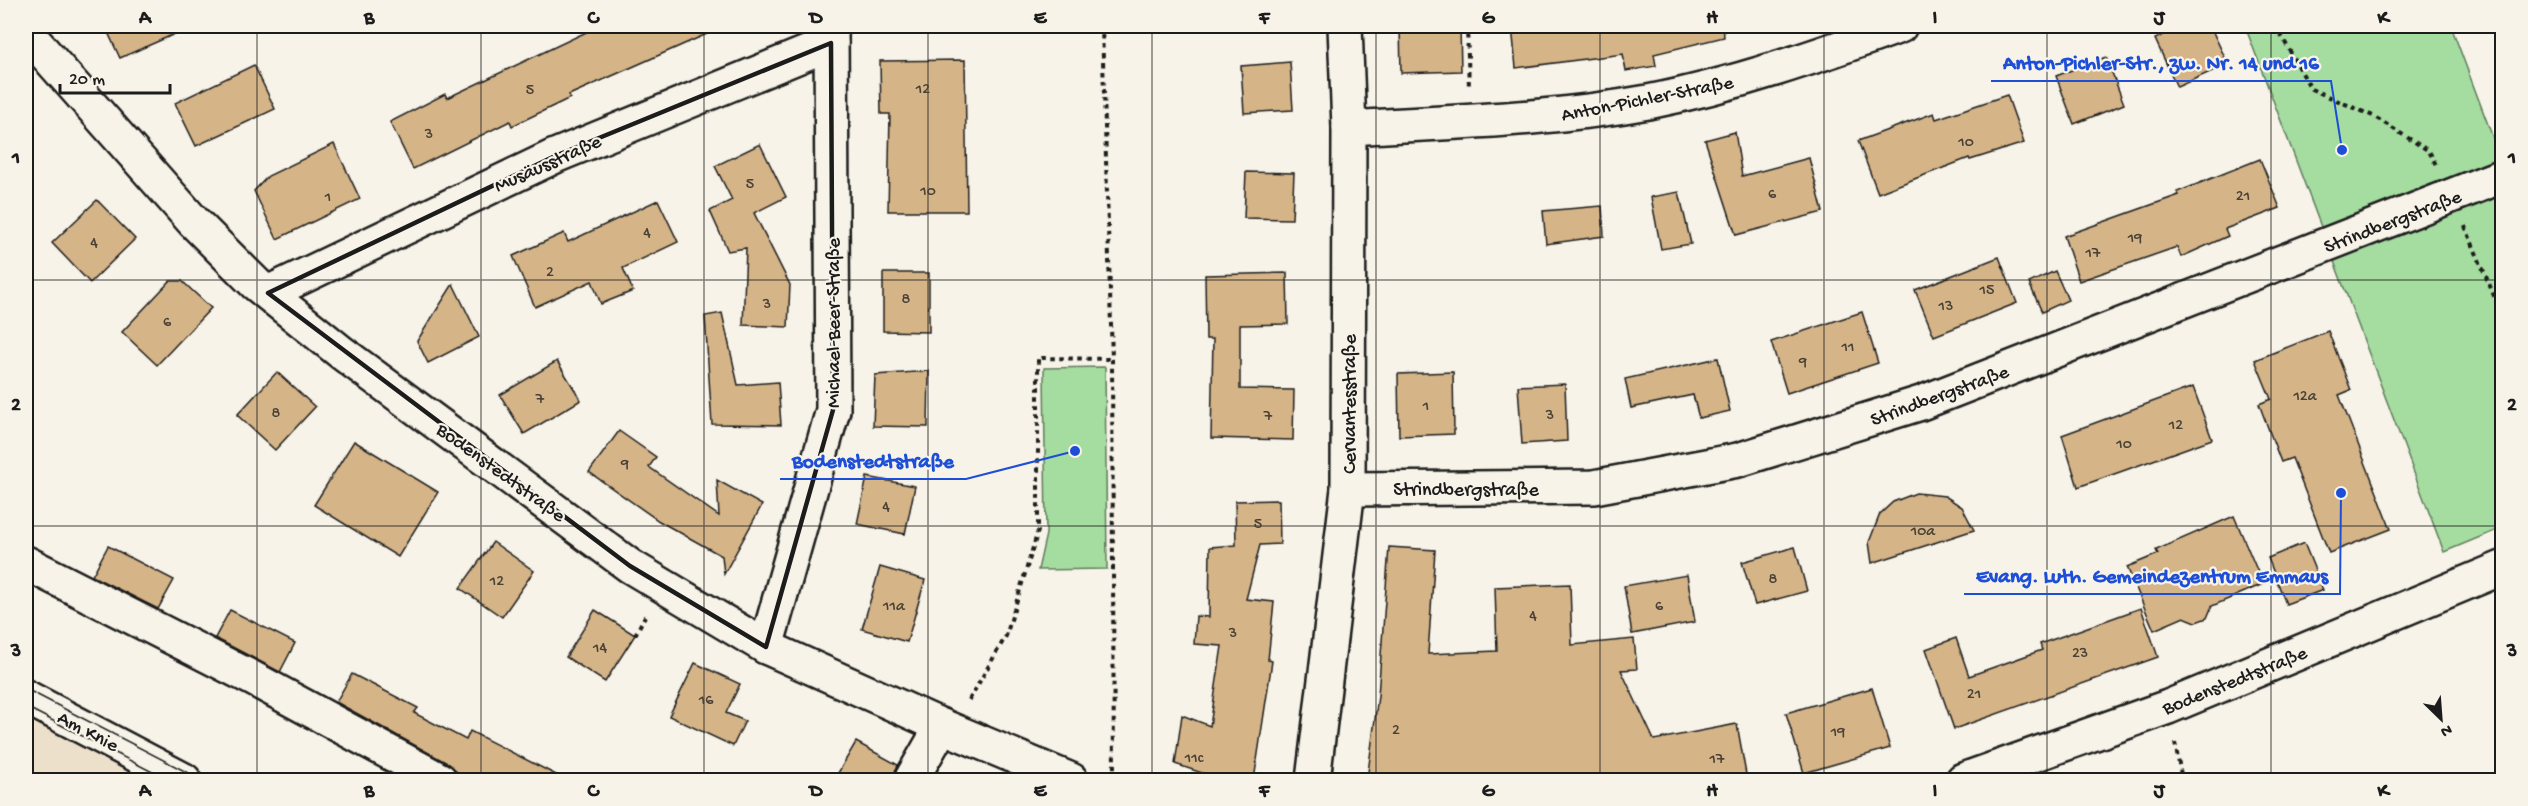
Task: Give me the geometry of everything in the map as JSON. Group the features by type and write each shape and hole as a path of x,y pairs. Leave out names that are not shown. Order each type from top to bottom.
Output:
{"street":[{"name":"Cervantesstraße","path":"1313,780 1348,489 1349,128 1345,26"},
{"name":"Anton-Pichler-Straße","path":"1349,128 1551,116 1648,101 1779,69 1900,26"},
{"name":"Bodenstedtstraße","path":"26,32 193,221 268,293 342,353 630,566 766,647 942,726 1071,780"},
{"name":"Musäusstraße","path":"268,293 555,156 831,34"},
{"name":"Michael-Beer-Straße","path":"766,647 833,410 831,34"},
{"name":"Strindbergstraße","path":"1348,489 1594,487 1738,460 1921,403 2502,176"},
{"path":"26,562 252,678 440,780"},
{"name":"Bodenstedtstraße","path":"1963,780 2168,707 2502,568"},
{"name":"Am Knie","path":"26,697 184,780"},
{"path":"911,780 942,726"}],"path":[{"path":"1102,26 1112,359 1114,780"},
{"path":"1467,26 1470,121"},
{"path":"2276,26 2311,89 2373,116 2420,145 2429,151 2438,169"},
{"path":"2463,219 2502,315"},
{"path":"968,702 1006,636 1038,531 1038,358 1112,359"},
{"path":"635,635 648,610"}],"highlighted area":[{"path":"831,43 833,410 766,647 630,566 268,293 555,156"}],"shaded area":[{"path":"26,714 154,780 26,780"}],"green space":[{"path":"2245,26 2451,26 2502,162 2502,528 2444,552"},
{"path":"1105,367 1107,569 1038,570 1046,534 1044,368"}],"building":[{"path":"105,26 193,26 120,58"},
{"path":"599,26 725,26 569,95 570,98 512,126 510,121 413,169 390,122 445,94 447,98"},
{"path":"1400,26 1460,26 1461,71 1401,73"},
{"path":"1512,26 1723,26 1724,37 1654,54 1656,66 1626,71 1623,54 1516,68"},
{"path":"2183,26 2210,26 2228,64 2177,87 2155,39"},
{"path":"2106,57 2124,104 2074,124 2056,76"},
{"path":"965,60 967,211 888,211 890,114 881,114 880,61"},
{"path":"1290,62 1293,110 1244,113 1241,66"},
{"path":"254,65 275,109 196,146 175,103"},
{"path":"2007,95 2024,143 1970,160 1969,158 1878,193 1858,141 1934,113 1936,119"},
{"path":"1735,132 1742,176 1809,158 1823,212 1736,235 1705,140"},
{"path":"334,144 360,199 277,239 254,191 268,176"},
{"path":"760,144 786,197 754,213 790,285 788,327 743,325 746,248 728,251 710,211 732,200 715,166"},
{"path":"2260,159 2280,208 2225,229 2228,236 2181,257 2177,247 2079,281 2064,236 2179,195 2177,192"},
{"path":"1246,172 1294,173 1292,219 1244,218"},
{"path":"1679,192 1691,244 1661,249 1651,197"},
{"path":"97,200 135,239 90,283 52,243"},
{"path":"658,200 678,242 623,268 633,291 601,304 592,281 535,307 513,256 564,233 568,242"},
{"path":"1602,206 1604,236 1546,244 1543,211"},
{"path":"1999,257 2017,303 1934,336 1915,290"},
{"path":"2055,271 2068,300 2042,312 2029,283"},
{"path":"883,273 929,273 929,332 883,331"},
{"path":"1287,273 1288,324 1240,325 1240,389 1294,390 1293,440 1211,438 1213,339 1206,339 1205,275"},
{"path":"170,281 182,281 211,308 157,365 122,332"},
{"path":"453,284 479,337 428,363 417,341"},
{"path":"1862,312 1878,363 1787,393 1771,342"},
{"path":"722,313 738,385 778,382 781,425 712,424 705,316"},
{"path":"2328,331 2351,390 2339,395 2391,529 2329,553 2292,458 2281,462 2259,404 2271,399 2255,360"},
{"path":"1718,358 1730,411 1699,418 1693,395 1631,408 1625,379"},
{"path":"557,361 581,400 524,434 500,395"},
{"path":"929,371 928,427 873,426 875,375"},
{"path":"277,372 315,407 275,450 237,415"},
{"path":"1453,372 1454,434 1399,436 1398,374"},
{"path":"1565,384 1567,441 1522,444 1518,386"},
{"path":"2193,387 2212,439 2078,487 2062,435"},
{"path":"619,431 656,457 649,467 719,516 717,480 762,505 724,574 722,556 659,521 589,472"},
{"path":"354,441 438,492 398,557 314,505"},
{"path":"867,477 915,486 905,534 857,524"},
{"path":"1916,493 1945,496 1962,507 1974,530 1872,563 1869,542 1880,514 1893,502"},
{"path":"1279,500 1280,544 1260,545 1246,599 1274,602 1268,660 1272,661 1254,780 1223,780 1175,764 1182,715 1210,726 1222,646 1194,644 1196,616 1209,617 1210,547 1236,545 1235,501"},
{"path":"2234,516 2263,584 2212,606 2207,618 2196,622 2184,617 2154,630 2127,567 2158,554 2156,550"},
{"path":"493,542 534,571 502,617 460,588"},
{"path":"2304,543 2323,590 2286,604 2268,558"},
{"path":"108,546 174,580 158,609 92,576"},
{"path":"1389,547 1435,550 1428,654 1497,651 1495,587 1570,584 1572,645 1634,639 1637,669 1621,670 1654,740 1737,724 1747,780 1367,780 1378,696"},
{"path":"1795,547 1807,591 1755,605 1742,562"},
{"path":"880,567 925,580 907,642 862,629"},
{"path":"1687,575 1695,622 1632,634 1624,586"},
{"path":"2141,608 2158,657 1954,729 1926,649 1956,638 1969,676 2042,650 2040,644"},
{"path":"230,610 295,643 280,672 215,638"},
{"path":"595,610 635,635 605,682 566,657"},
{"path":"695,663 740,684 726,713 745,721 733,746 669,716"},
{"path":"352,674 418,708 414,713 466,740 470,731 566,780 461,780 449,764 336,702"},
{"path":"1872,688 1890,748 1804,773 1786,713"},
{"path":"856,742 898,765 892,780 834,780"}],"tram line":[{"path":"26,689 202,780"},
{"path":"26,707 168,780"}],"place":[{"name":"Anton-Pichler-Str., zw. Nr. 14 und 16","path":"2342,150"},
{"name":"Bodenstedtstraße","path":"1075,451"},
{"name":"Evang. Luth. Gemeindezentrum Emmaus","path":"2341,493"}]}
